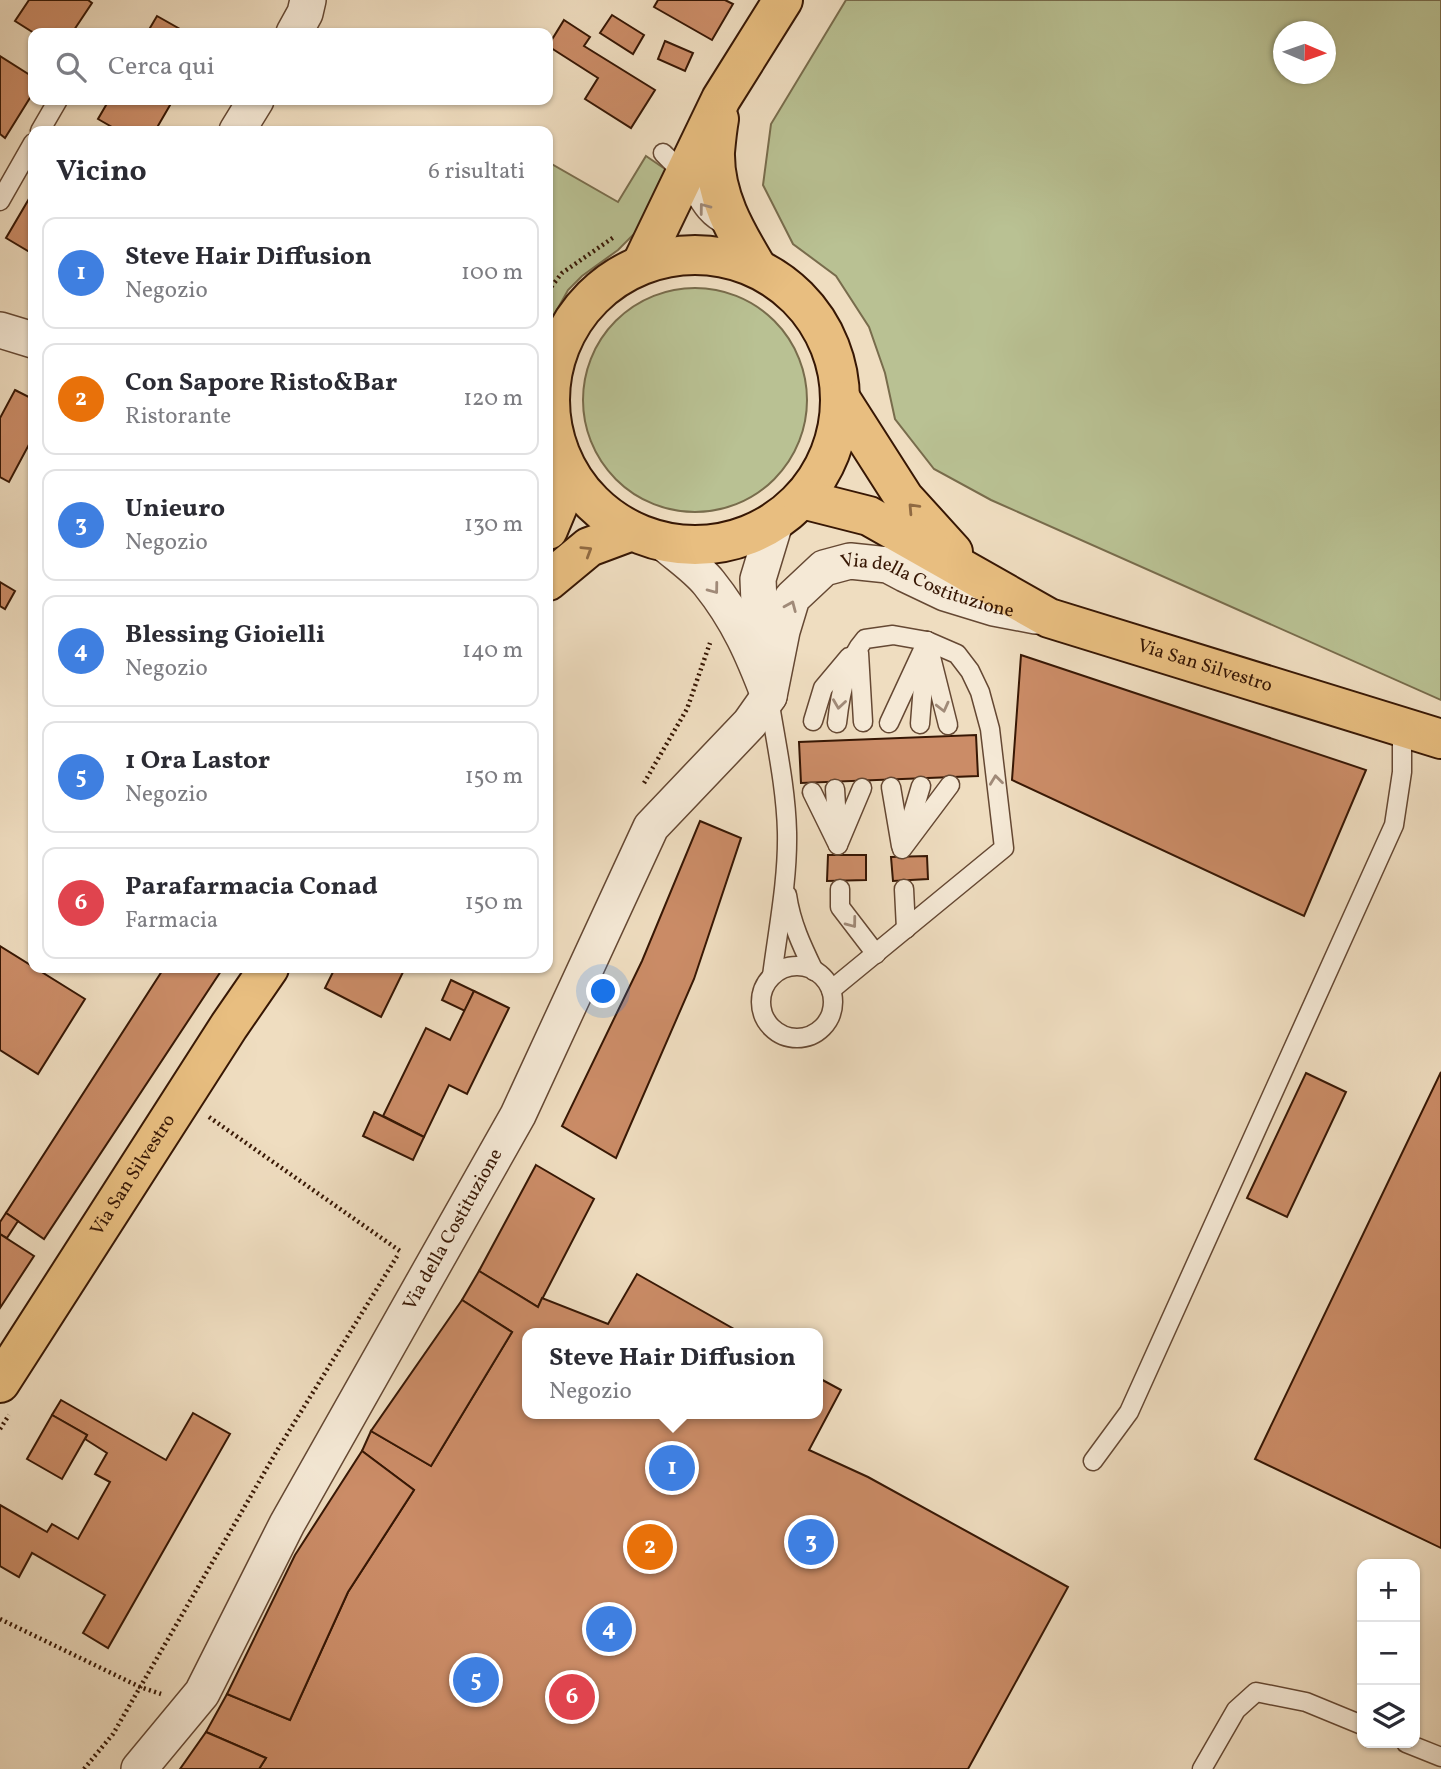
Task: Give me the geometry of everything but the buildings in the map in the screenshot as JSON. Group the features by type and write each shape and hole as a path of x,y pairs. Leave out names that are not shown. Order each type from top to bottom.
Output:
{"main road":[{"path":"642,263 674,165 721,99 783,0"},
{"path":"721,99 715,155 723,203 733,228 756,266"},
{"path":"553,577 589,547 648,537 701,546 741,539 789,511 825,466 836,438 842,401 837,363 816,317 781,281 756,266 736,259 688,253 642,263 599,290 568,327 554,353"},
{"name":"Via San Silvestro","path":"842,401 904,498 976,576"},
{"path":"553,429 557,451 558,506 553,518"},
{"path":"557,451 584,494 648,537"},
{"name":"Via San Silvestro","path":"789,511 869,516 1049,618 1441,739"},
{"name":"Via San Silvestro","path":"0,1383 266,973"}],"street":[{"path":"297,28 308,0"},
{"path":"240,126 253,105"},
{"path":"769,696 760,626 758,579 789,511"},
{"path":"648,537 708,581 737,621 769,696"},
{"name":"Via della Costituzione","path":"139,1769 202,1693 287,1524 518,1115 651,827 750,723 769,696 782,631 792,598 824,568 850,561 888,565 945,593 994,608 1049,618"}],"lane":[{"path":"43,126 55,105"},
{"path":"0,201 28,152"},
{"path":"674,165 706,213 717,222 733,228"},
{"path":"813,721 823,688 865,639 893,635 927,641 957,654 970,671 980,692 989,729 1004,848 831,990"},
{"path":"889,723 927,641"},
{"path":"920,724 927,641"},
{"path":"927,641 948,725"},
{"path":"858,646 863,722"},
{"path":"836,723 841,691 858,646"},
{"path":"769,696 785,803 787,835 785,879 772,976"},
{"path":"1093,1461 1129,1412 1394,825 1402,772 1402,727"},
{"path":"902,849 950,785"},
{"path":"902,849 921,786"},
{"path":"891,787 902,849"},
{"path":"838,845 862,788"},
{"path":"835,789 838,845"},
{"path":"812,792 838,845"},
{"path":"785,879 789,909 797,935 814,971"},
{"path":"839,888 840,907 876,954"},
{"path":"904,889 906,929"},
{"path":"792,967 814,971 831,990 833,1002 827,1023 810,1036 790,1038 774,1031 767,1023 760,1004 765,984 781,970 792,967"},
{"path":"1202,1769 1236,1710 1256,1692 1306,1702 1357,1723"},
{"path":"1418,1748 1441,1757"}],"path":[{"path":"640,790 687,709 714,631 740,628"},
{"path":"84,1769 113,1734 278,1449 400,1251 205,1114"},
{"path":"0,1619 140,1687"}],"green space":[{"path":"846,0 1441,0 1441,700 991,500 934,469 895,419 885,373 869,327 836,276 793,244 763,185 771,124"},
{"path":"646,156 668,171 635,233 568,290 553,317 553,165 618,202"},
{"path":"695,288 738,296 766,313 782,329 799,357 807,400 799,443 782,471 766,487 738,504 695,512 652,504 624,487 608,471 591,443 583,400 591,357 608,329 624,313 652,296"}],"place":[{"name":"Steve Hair Diffusion","path":"672,1468"},
{"name":"Unieuro","path":"811,1542"},
{"name":"Con Sapore Risto&Bar","path":"650,1547"},
{"name":"Blessing Gioielli","path":"609,1629"},
{"name":"1 Ora Lastor","path":"476,1680"},
{"name":"Parafarmacia Conad","path":"572,1697"}]}
